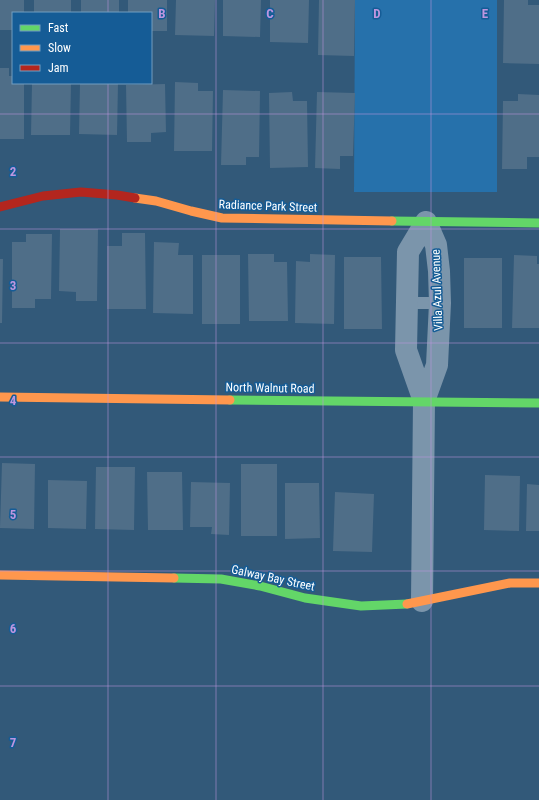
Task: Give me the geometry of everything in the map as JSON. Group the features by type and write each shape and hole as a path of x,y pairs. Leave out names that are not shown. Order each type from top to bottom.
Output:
{"street":[{"name":"Radiance Park Street","path":"0,207 43,196 81,192 118,195 156,202 222,218 539,223"},
{"name":"Villa Azul Avenue","path":"422,601 424,401 437,365 440,303 439,271 436,245 426,222"},
{"name":"Villa Azul Avenue","path":"424,401 406,350 408,252 426,222"},
{"name":"North Walnut Road","path":"0,397 539,403"},
{"name":"Galway Bay Street","path":"0,575 221,579 260,586 305,598 361,606 406,604 510,583 539,583"}],"lane":[{"path":"407,303 440,303"}],"shaded area":[{"path":"355,0 497,0 497,192 354,192"}],"building":[{"path":"0,0 24,0 24,12 12,12 12,30 0,30"},
{"path":"34,0 71,0 71,12 34,12"},
{"path":"81,0 119,0 119,12 81,12"},
{"path":"128,0 167,0 167,31 152,31 152,12 128,12"},
{"path":"176,0 215,0 214,36 175,35"},
{"path":"223,0 261,0 260,37 223,36"},
{"path":"270,0 309,0 308,43 270,42"},
{"path":"319,0 355,0 354,56 318,55"},
{"path":"504,0 528,0 528,5 539,5 539,64 503,63"},
{"path":"0,68 9,68 9,76 12,76 12,84 24,84 24,139 0,139"},
{"path":"175,82 198,83 198,91 213,91 212,151 174,151"},
{"path":"32,84 71,84 70,135 31,135"},
{"path":"80,84 118,84 117,135 79,134"},
{"path":"165,84 166,132 151,133 151,142 127,142 126,85"},
{"path":"223,90 260,91 259,157 246,157 246,165 221,165"},
{"path":"292,92 293,101 307,101 308,167 270,168 269,93"},
{"path":"317,92 355,93 353,156 340,156 340,169 315,168"},
{"path":"518,94 539,95 539,157 527,157 527,169 502,169 503,101 518,101"},
{"path":"60,229 98,229 97,301 76,301 76,292 59,291"},
{"path":"122,233 145,233 146,309 107,309 107,246 122,246"},
{"path":"26,234 52,234 51,299 35,299 35,308 12,308 12,242 26,242"},
{"path":"154,242 179,243 178,255 193,255 193,314 153,313"},
{"path":"248,254 274,254 274,262 287,262 288,321 249,321"},
{"path":"310,254 335,255 334,324 295,323 296,261 310,262"},
{"path":"202,255 240,255 240,324 202,324"},
{"path":"514,255 537,256 537,264 539,264 539,328 512,328"},
{"path":"344,257 381,257 382,329 344,329"},
{"path":"464,258 502,258 502,328 464,328"},
{"path":"0,259 3,259 2,323 0,323"},
{"path":"2,463 35,464 34,529 0,528"},
{"path":"241,464 277,464 277,536 241,536"},
{"path":"96,467 135,467 134,530 95,529"},
{"path":"147,472 182,472 183,530 148,530"},
{"path":"485,475 520,476 519,531 484,530"},
{"path":"48,480 87,481 86,529 48,528"},
{"path":"191,482 230,483 229,535 211,534 212,527 190,527"},
{"path":"285,483 319,483 320,538 285,539"},
{"path":"527,484 539,485 539,531 526,531"},
{"path":"335,492 374,494 372,552 333,551"}],"traffic: fast":[{"path":"392,221 539,223"},
{"path":"230,400 539,403"},
{"path":"174,578 221,579 260,586 305,598 361,606 407,604"}],"traffic: slow":[{"path":"135,198 156,201 222,218 392,221"},
{"path":"0,397 230,400"},
{"path":"0,575 174,578"},
{"path":"407,604 510,583 539,583"}],"traffic: jam":[{"path":"0,207 43,196 81,192 135,198"}]}
